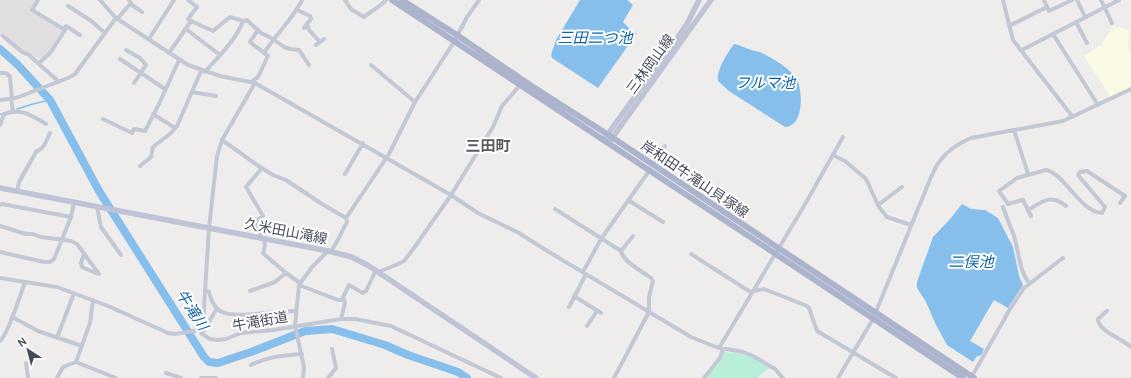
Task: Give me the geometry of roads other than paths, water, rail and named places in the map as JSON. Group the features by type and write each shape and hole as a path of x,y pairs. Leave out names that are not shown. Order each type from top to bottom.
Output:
{"main road":[{"name":"岸和田牛滝山貝塚線","path":"392,0 520,85 652,164 963,378"},
{"name":"岸和田牛滝山貝塚線","path":"402,0 457,35 530,85 608,139 649,171 778,251"},
{"name":"岸和田牛滝山貝塚線","path":"874,316 972,378"}],"street":[{"path":"38,0 32,10 64,30"},
{"path":"100,0 117,18 179,60 203,71 253,83 363,143 451,195 478,213 519,233 697,340 721,349 743,352 754,356 775,369 783,378"},
{"path":"149,39 174,0"},
{"path":"188,0 197,7 188,19 191,21 213,31 230,17 242,21 247,20 261,33 290,49 299,50 309,65"},
{"path":"264,53 273,39 297,10 302,0"},
{"path":"345,0 351,9 364,17 372,10 380,7 386,0"},
{"path":"303,378 304,367 302,354 295,327 299,284 312,267 336,244 340,232 347,222 346,218 387,157 415,102 479,0"},
{"name":"三林岡山線","path":"608,139 688,22 699,0"},
{"name":"三林岡山線","path":"608,139 711,0"},
{"path":"1003,0 1013,40 1072,116"},
{"path":"1044,0 1049,11 1072,0"},
{"path":"1077,0 1085,17"},
{"path":"1101,0 1112,23"},
{"path":"1022,50 1119,0"},
{"path":"0,100 11,99 30,93 75,74 105,32 130,2 142,12"},
{"path":"68,6 105,32"},
{"path":"1009,26 1047,7"},
{"path":"297,10 310,16 311,19 304,28"},
{"path":"169,53 191,21"},
{"path":"140,166 151,157 153,147 171,133 180,121 182,112 203,71 220,55 238,32 242,21"},
{"path":"1076,22 1087,44"},
{"path":"307,23 309,30 320,42"},
{"path":"39,63 51,52 66,26 80,36"},
{"path":"186,29 220,55"},
{"path":"200,332 203,324 209,228 217,156 222,140 253,83 258,77 268,56 250,42 258,30"},
{"path":"1052,34 1098,105"},
{"path":"3,36 22,52 29,54 59,82"},
{"path":"126,50 140,58 146,65 134,83"},
{"path":"120,59 165,89"},
{"path":"103,119 132,133 134,129 145,131 179,60"},
{"path":"372,68 393,87 415,102"},
{"path":"0,73 6,73 10,78 13,111"},
{"path":"341,319 345,303 344,297 349,285 363,293 366,291 377,271 404,261 418,243 451,195 493,127 502,106 520,85"},
{"path":"838,378 874,316 911,225 939,162 945,156 960,142 971,138 1063,121 1131,89"},
{"path":"192,92 216,96"},
{"path":"0,125 4,114 13,111 25,112 46,124"},
{"path":"153,114 175,128"},
{"path":"1014,130 1028,174"},
{"path":"17,191 19,182 27,167 36,152 46,144 50,133"},
{"path":"704,378 720,358 721,349 843,137"},
{"path":"222,140 273,175 286,180 346,218"},
{"path":"346,174 363,143"},
{"path":"652,164 665,146"},
{"path":"833,155 845,161 866,179 878,205 887,217 911,225"},
{"path":"262,168 246,187 263,216 255,222 263,238 265,255 299,284 338,300 344,300"},
{"path":"1031,216 1023,200 1008,204 999,191 1011,182 1028,174 1046,170 1050,171 1092,211 1102,213 1105,208 1078,175 1080,172 1087,171 1125,196 1120,203"},
{"path":"569,307 601,239 649,171"},
{"path":"878,205 902,187"},
{"name":"久米田山滝線","path":"0,188 329,251 352,258 377,271 536,378"},
{"path":"1028,210 1048,199 1058,200 1066,206"},
{"path":"628,200 663,222"},
{"path":"0,252 50,262 54,259 62,240 71,217 74,202"},
{"path":"0,205 2,204 71,217"},
{"path":"98,207 101,227 121,256"},
{"path":"1003,207 1008,224 1013,233 1023,276 1029,283"},
{"path":"555,209 621,251 624,258 652,278 653,281 649,297 649,312 614,378"},
{"path":"0,226 26,234 71,241 77,244 84,254 98,274 82,267 81,263 84,254"},
{"path":"621,251 633,236"},
{"path":"691,254 753,292 764,289 807,306 809,308 816,331 896,378"},
{"path":"972,378 1010,309 1024,288 1063,258"},
{"path":"250,291 275,282 286,273"},
{"name":"牛滝街道","path":"0,278 57,287 93,300 168,333 200,332 210,339 218,340 226,339 241,333 295,327 341,319 355,319 391,326 501,378"},
{"path":"0,341 6,334 25,282"},
{"path":"205,290 209,292 211,300 217,308 228,314 296,311"},
{"path":"57,338 74,293"},
{"path":"574,296 599,312 587,326"},
{"path":"76,362 90,323 93,300"},
{"path":"200,332 217,308"},
{"path":"1107,311 1098,319 1098,323 1100,326 1131,347"},
{"path":"12,318 38,331 82,346"},
{"path":"328,378 336,368 332,350"},
{"path":"251,365 273,357 302,354"},
{"path":"57,378 63,367 76,362 116,378"},
{"path":"26,363 28,378"},
{"path":"166,373 181,378"},
{"path":"201,378 216,378"}],"water":[{"name":"三田二つ池","path":"580,0 627,0 633,5 623,22 637,33 598,88 552,58 551,55 556,40"},
{"name":"フルマ池","path":"734,44 760,52 785,67 794,75 799,85 801,100 799,115 796,121 791,125 785,127 729,91 718,81 721,67"},
{"name":"二俣池","path":"962,204 971,209 985,210 998,218 1013,247 1019,276 1023,285 1008,308 994,300 970,341 984,349 981,355 976,357 973,362 947,345 926,302 917,288 917,282 933,237"}],"waterway":[{"name":"牛滝川","path":"0,49 17,64 50,100 99,191 204,357 209,362 218,363 305,331 332,329 385,345 408,355 458,372 467,378"},
{"path":"17,109 50,100"}],"district":[{"name":"三田町","path":"488,146"}]}
